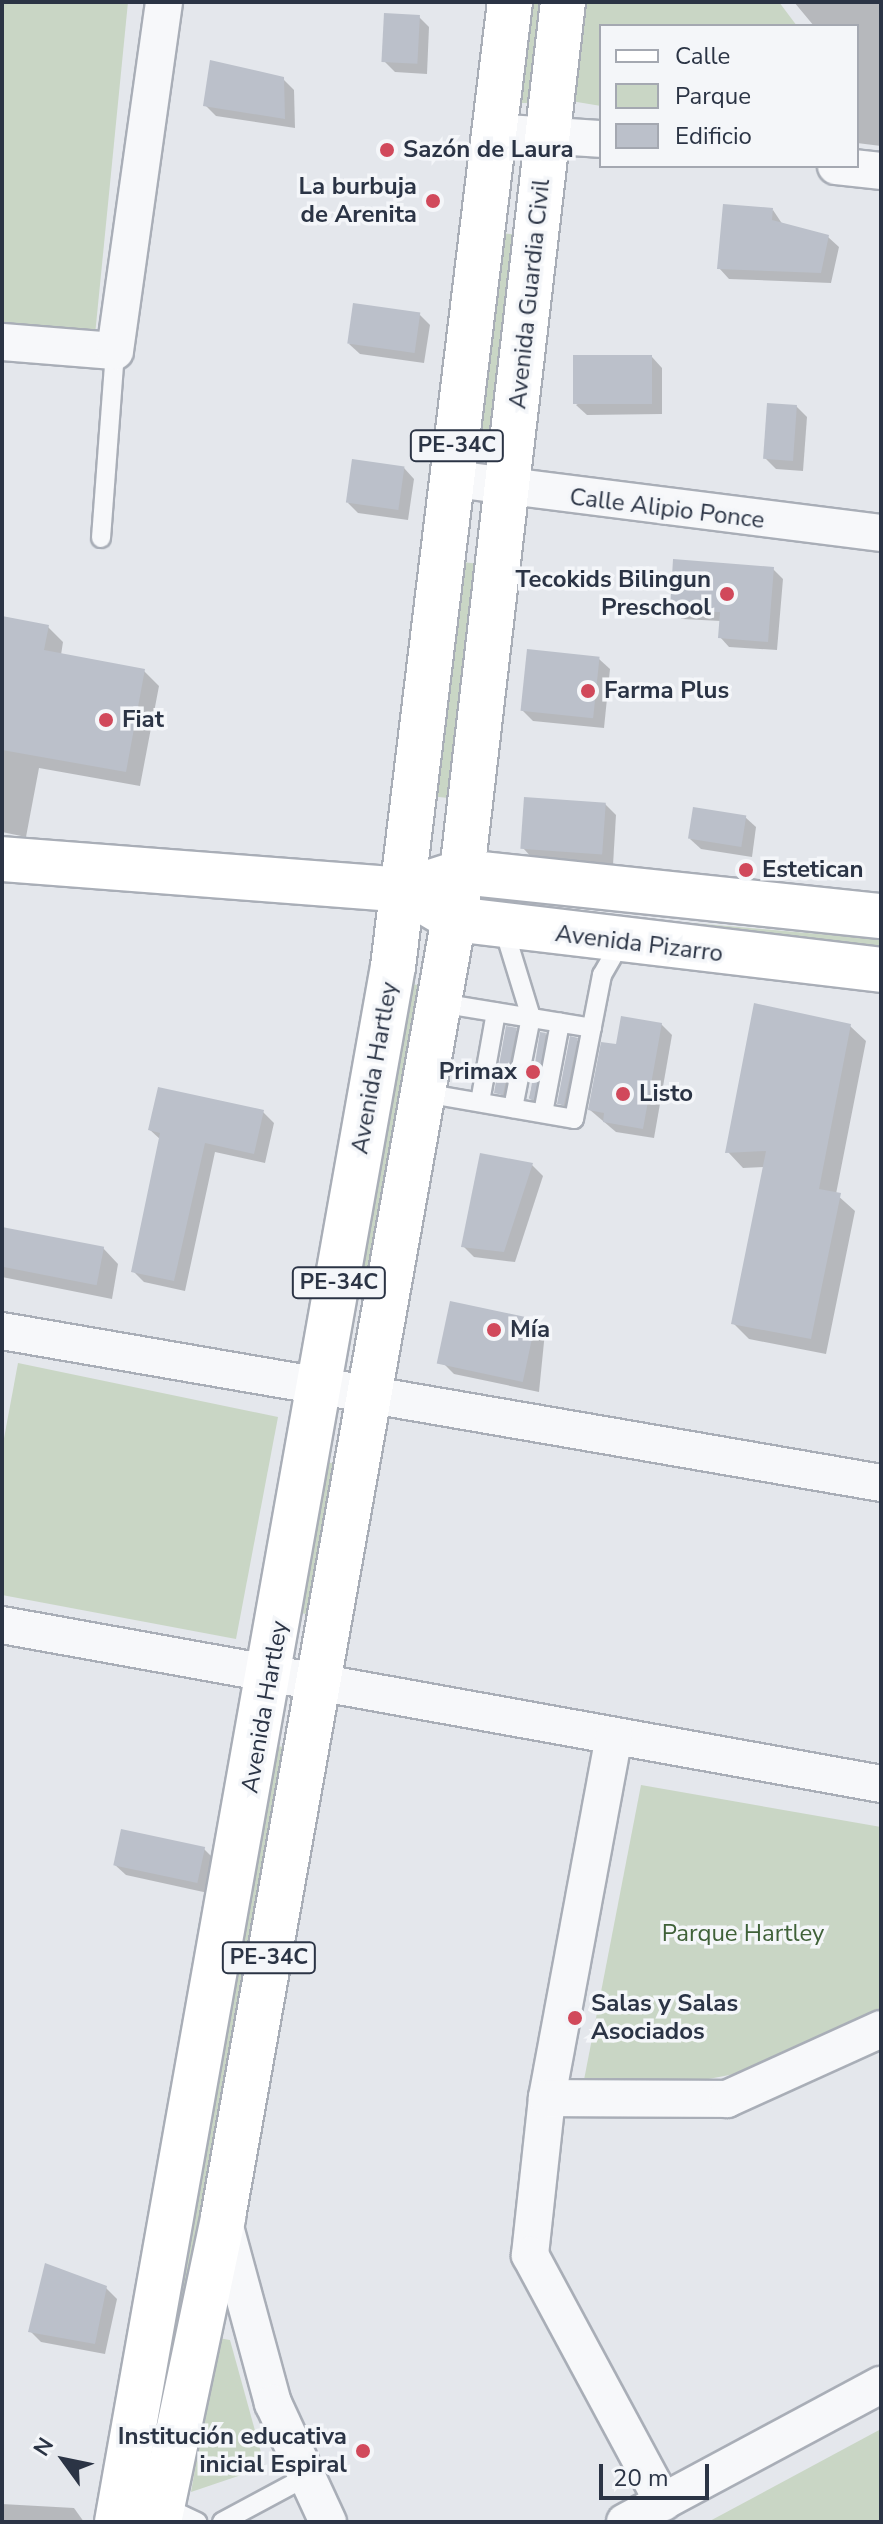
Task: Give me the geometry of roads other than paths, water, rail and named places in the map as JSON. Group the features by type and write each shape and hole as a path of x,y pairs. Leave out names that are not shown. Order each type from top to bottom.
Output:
{"main road":[{"name":"PE-34C","path":"405,890 510,2"},
{"name":"Avenida Guardia Civil","path":"454,919 510,491 563,2"},
{"name":"Avenida Pizarro","path":"2,859 405,890 462,872 881,916"},
{"name":"Avenida Pizarro","path":"405,890 454,919 620,944 881,970"},
{"name":"Avenida Hartley","path":"117,2522 322,1384 405,890"},
{"name":"Avenida Hartley","path":"173,2517 368,1392 454,919"}],"street":[{"path":"2,342 115,351 164,2"},
{"path":"493,132 599,139"},
{"path":"854,168 881,171"},
{"name":"Calle Alipio Ponce","path":"454,479 510,491 881,533"},
{"path":"2,1331 881,1483"},
{"path":"2,1625 318,1686 881,1784"},
{"path":"614,1736 547,2098 530,2255 663,2502"},
{"path":"547,2098 727,2099 881,2029"},
{"path":"223,2217 247,2327 304,2478 328,2522"},
{"path":"625,2522 881,2385"}],"lane":[{"path":"101,538 115,351"},
{"path":"503,926 531,1017 513,1108"},
{"path":"424,1093 574,1119 602,975 620,944"},
{"path":"440,1003 592,1028"},
{"path":"480,1102 496,1012"},
{"path":"543,1113 560,1023"},
{"path":"222,2522 304,2478"}],"place":[{"name":"Sazón de Laura","path":"387,150"},
{"name":"La burbuja de Arenita","path":"433,201"},
{"name":"Tecokids Bilingun Preschool","path":"727,594"},
{"name":"Farma Plus","path":"588,691"},
{"name":"Fiat","path":"106,720"},
{"name":"Estetican","path":"746,870"},
{"name":"Primax","path":"533,1072"},
{"name":"Listo","path":"623,1094"},
{"name":"Mía","path":"494,1330"},
{"name":"Salas y Salas Asociados","path":"575,2018"},
{"name":"Institución educativa inicial Espiral","path":"363,2451"}],"park label":[{"name":"Parque Hartley","path":"743,1934"}]}
